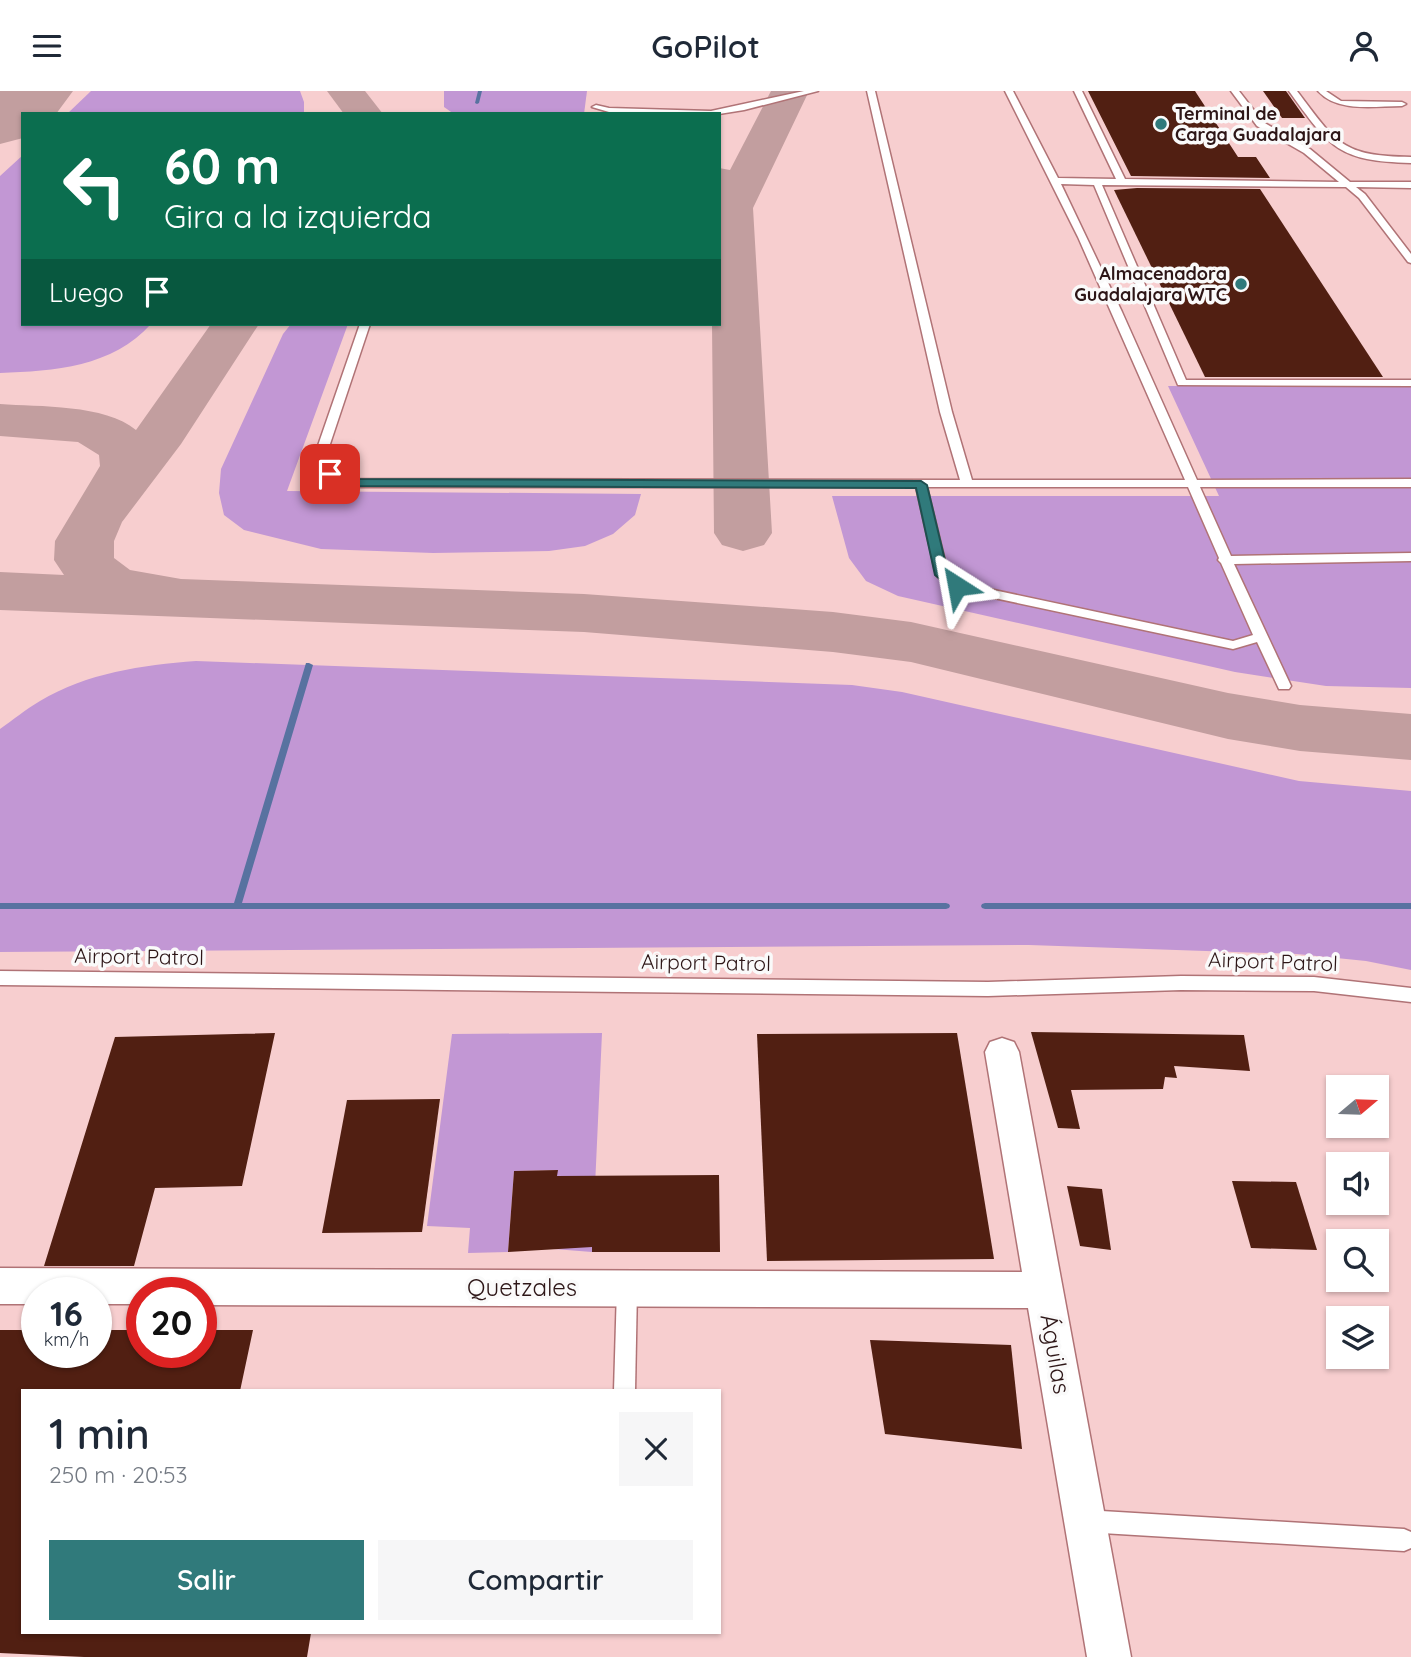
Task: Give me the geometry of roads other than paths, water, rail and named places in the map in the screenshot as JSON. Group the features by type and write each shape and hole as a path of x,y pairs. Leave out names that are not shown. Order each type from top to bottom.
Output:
{"street":[{"name":"Águilas","path":"1002,1052 1109,1657"},
{"name":"Quetzales","path":"0,1286 1043,1290"}],"lane":[{"path":"718,112 814,91"},
{"path":"871,91 947,412 967,484"},
{"path":"1009,91 1056,181 1194,484 1224,560 1284,686"},
{"path":"1078,91 1122,182"},
{"path":"1235,91 1260,124 1298,145 1362,196 1411,260"},
{"path":"1293,91 1334,144 1346,153 1375,160 1411,160"},
{"path":"1322,91 1331,100 1340,103 1402,104"},
{"path":"595,95 596,110 677,112"},
{"path":"1056,181 1411,185"},
{"path":"1097,182 1182,383 1411,383"},
{"path":"364,326 318,463 330,474 352,482 921,485 1411,483"},
{"path":"921,485 942,575 957,586 1233,645 1261,637"},
{"path":"1224,560 1411,557"},
{"name":"Airport Patrol","path":"0,978 974,989 1181,983 1314,984 1411,995"},
{"path":"624,1389 627,1288"},
{"path":"1085,1521 1404,1540"}],"waterway":[{"path":"477,103 480,91"},
{"path":"237,906 309,665"},
{"path":"0,906 237,906"},
{"path":"237,906 946,906"},
{"path":"985,906 1411,906"}],"place":[{"name":"Terminal de Carga Guadalajara","path":"1161,124"},
{"name":"Almacenadora Guadalajara WTC","path":"1241,284"}]}
